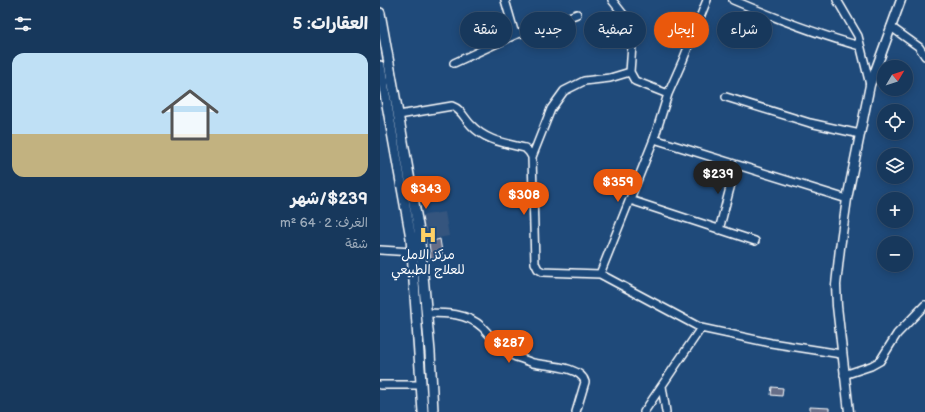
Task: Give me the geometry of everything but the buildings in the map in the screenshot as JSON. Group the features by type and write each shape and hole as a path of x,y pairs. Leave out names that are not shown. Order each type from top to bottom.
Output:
{"main road":[{"path":"380,13 419,231 427,313 433,412"},
{"path":"380,66 383,97 406,208 412,252 423,412"}],"street":[{"path":"505,0 514,31 517,34"},
{"path":"612,0 630,23 633,32 630,72 635,80 668,94"},
{"path":"600,274 654,139 668,94 707,0"},
{"path":"734,0 806,30 860,46"},
{"path":"837,0 855,30 870,85"},
{"path":"849,412 841,354 836,285 846,199 870,85 902,0"},
{"path":"454,62 517,34 543,28 577,14"},
{"path":"891,27 919,47 925,56"},
{"path":"630,72 610,78 584,81 564,91 551,109 532,157 535,263 538,270 547,273 600,274 701,328 771,343 841,354"},
{"path":"726,97 810,123 860,134"},
{"path":"399,115 452,106 458,108 471,126 488,138 525,148 532,157"},
{"path":"654,139 846,199"},
{"path":"719,230 736,165"},
{"path":"630,200 755,241"},
{"path":"380,250 412,252"},
{"path":"844,375 872,366 880,361 897,334 925,305"},
{"path":"427,313 447,313 464,317 482,327 492,340 511,355 531,362 562,367 580,374 584,378 585,382 576,412"},
{"path":"644,412 701,328"},
{"path":"380,385 421,385"},
{"path":"662,386 666,412"}],"shaded area":[{"path":"445,212 449,236 422,241 418,216"}],"place":[{"name":"مركز الامل للعلاج الطبيعي","path":"428,235"}]}
